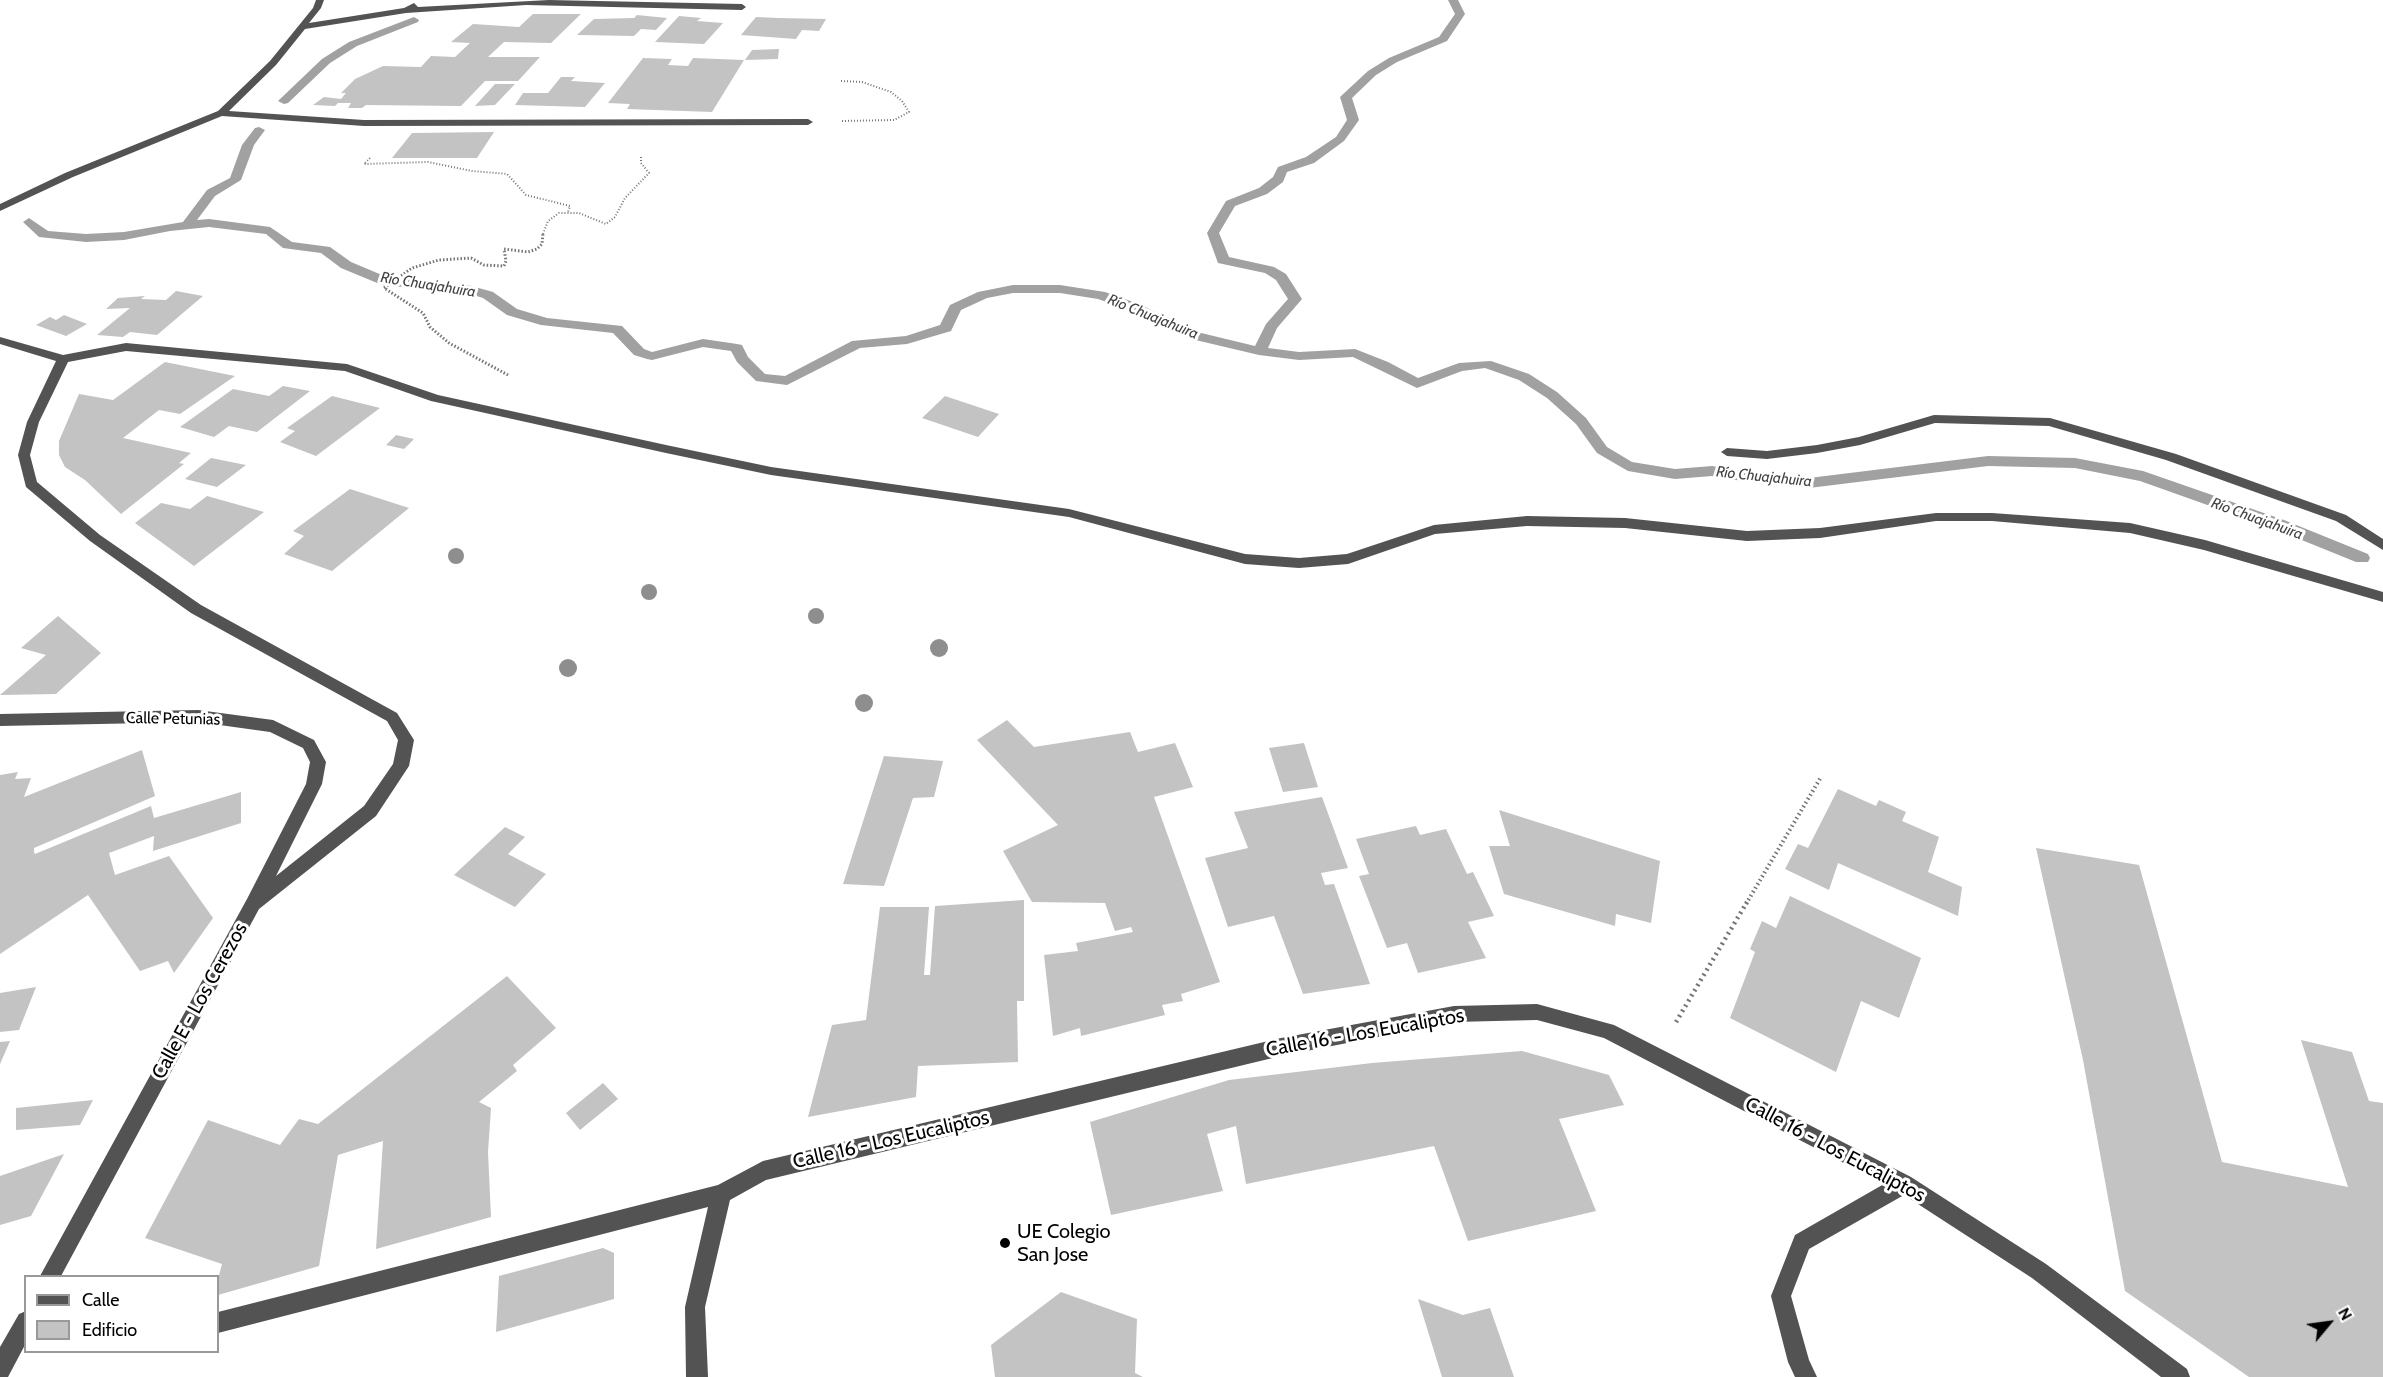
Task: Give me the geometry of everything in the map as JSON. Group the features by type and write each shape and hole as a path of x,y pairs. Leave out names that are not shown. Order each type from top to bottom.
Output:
{"street":[{"path":"0,208 69,175 221,113 273,63 317,8 320,0"},
{"path":"406,10 425,0"},
{"path":"302,27 406,10 526,2 742,8"},
{"path":"221,113 275,118 398,123 808,122"},
{"path":"0,340 63,359 126,347 347,368 435,398 666,449 771,471 1069,513 1245,559 1299,563 1348,559 1434,530 1527,521 1625,523 1747,536 1820,533 1936,517 1992,517 2130,528 2205,545 2367,595 2383,597"},
{"name":"Calle E - Los Cerezos","path":"51,1275 253,904 370,811 401,766 406,740 392,717 196,609 95,538 31,484 24,455 33,422 63,359"},
{"path":"1727,452 1767,455 1818,448 1860,441 1934,420 2050,422 2171,458 2341,518 2383,544"},
{"name":"Calle Petunias","path":"0,720 198,716 273,726 309,744 318,762 314,783 253,904"},
{"name":"Calle 16 - Los Eucaliptos","path":"219,1323 722,1194 763,1171 1281,1047 1454,1014 1537,1012 1608,1031 1904,1184 2039,1271 2179,1377"},
{"path":"1806,1377 1799,1362 1781,1296 1802,1242 1904,1184"},
{"path":"697,1377 695,1307 722,1194"},
{"path":"11,1357 24,1326"}],"path":[{"path":"808,122 884,121 894,120 909,112 902,100 891,92 862,82 841,81"},
{"path":"398,123 364,164 428,162 472,171 507,174 526,195 570,206 568,212"},
{"path":"514,378 449,342 430,327 423,313 384,288 412,268 439,260 471,258 484,265 504,266 506,261 504,249 528,252 537,249 544,238 543,233 548,221 559,213 579,213 606,224 615,217 625,198 649,173 641,163 642,146 654,123"},
{"path":"1659,1058 1674,1025 1821,777"}],"building":[{"path":"533,14 581,14 551,43 504,42 488,57 540,57 518,81 485,81 461,106 366,105 362,108 348,108 351,103 338,103 335,106 313,105 324,97 341,99 346,93 341,93 355,79 383,66 421,67 431,56 455,57 470,43 451,42 473,24 519,27"},
{"path":"637,15 667,18 656,30 641,29 634,36 577,35 594,19 634,18"},
{"path":"679,16 701,18 697,21 723,23 704,44 655,42"},
{"path":"756,17 826,19 819,31 802,30 796,39 741,35"},
{"path":"779,49 778,59 745,60 752,50"},
{"path":"643,58 672,59 668,65 688,66 693,58 744,60 712,112 627,109 630,104 608,103"},
{"path":"561,77 575,77 571,81 605,83 585,107 515,105 523,93 548,93"},
{"path":"495,84 515,84 495,105 475,106"},
{"path":"494,132 477,158 392,158 412,133"},
{"path":"176,291 203,296 157,335 130,332 123,337 97,335 130,308 106,309 118,298 145,296 141,299 166,300"},
{"path":"64,315 87,324 66,336 36,325 50,317 56,320"},
{"path":"165,362 235,376 180,414 159,410 123,438 191,453 179,463 184,464 121,514 85,480 65,467 59,455 59,441 79,394 113,400"},
{"path":"283,386 310,391 257,432 229,426 214,437 180,427 233,389 269,396"},
{"path":"332,396 380,408 316,456 280,442 295,431 287,428"},
{"path":"945,396 999,414 978,437 922,418"},
{"path":"396,435 414,439 404,449 386,445"},
{"path":"211,458 246,465 217,487 185,479"},
{"path":"350,489 409,508 332,571 284,554 304,536 293,531"},
{"path":"207,496 264,512 194,566 135,523 161,503 190,509"},
{"path":"58,616 101,653 56,694 0,695 46,655 21,648"},
{"path":"1007,720 1034,747 1130,732 1138,752 1175,743 1193,787 1154,797 1220,982 1181,994 1183,1001 1162,1005 1165,1015 1081,1036 1080,1028 1053,1036 1044,955 1078,951 1076,943 1133,932 1131,927 1115,931 1105,903 1032,902 1003,851 1058,825 977,740"},
{"path":"1304,743 1318,787 1283,792 1269,748"},
{"path":"142,750 155,796 34,848 34,852 35,854 151,806 154,818 241,792 241,823 153,851 154,836 109,853 115,875 169,856 213,918 174,973 168,961 140,971 88,895 0,954 0,775 18,772 15,779 31,778 24,797"},
{"path":"884,756 943,761 934,797 913,798 884,886 843,884"},
{"path":"1838,789 1876,806 1879,800 1906,812 1902,821 1939,837 1928,872 1962,887 1958,916 1838,863 1829,890 1785,869 1798,844 1808,848"},
{"path":"1322,797 1348,868 1321,873 1325,885 1334,884 1370,984 1303,994 1274,916 1228,927 1205,858 1248,848 1234,812"},
{"path":"1499,810 1660,861 1651,923 1616,914 1615,926 1504,894 1489,846 1510,846"},
{"path":"1416,826 1420,835 1446,829 1467,874 1473,872 1494,916 1468,922 1486,958 1418,973 1407,943 1387,948 1359,876 1369,874 1356,839"},
{"path":"505,827 525,837 508,854 546,874 515,907 454,875"},
{"path":"2036,848 2139,865 2222,1162 2348,1187 2301,1040 2352,1052 2369,1101 2383,1103 2383,1377 2249,1377 2125,1291 2083,1060"},
{"path":"1790,896 1921,958 1899,1018 1861,1001 1836,1072 1730,1018 1755,952 1750,949 1762,921 1776,928"},
{"path":"1024,900 1024,1001 1017,1001 1018,1062 918,1066 916,1097 808,1117 832,1025 866,1020 880,907 929,907 924,975 930,975 935,906"},
{"path":"507,976 556,1028 513,1065 517,1071 479,1102 491,1108 488,1152 491,1217 376,1249 383,1141 338,1155 319,1266 219,1295 219,1275 222,1264 145,1238 208,1120 280,1145 299,1119 318,1124"},
{"path":"36,987 19,1030 0,1032 0,993"},
{"path":"10,1041 0,1064 0,1042"},
{"path":"1522,1051 1609,1075 1624,1105 1559,1119 1596,1211 1468,1241 1434,1146 1246,1184 1236,1126 1207,1134 1223,1191 1111,1215 1090,1122 1229,1080 1372,1063"},
{"path":"603,1083 618,1099 580,1130 566,1113"},
{"path":"93,1100 80,1125 16,1130 16,1108"},
{"path":"64,1154 31,1216 0,1225 0,1176"},
{"path":"603,1248 614,1253 614,1299 496,1332 499,1276"},
{"path":"1061,1292 1137,1319 1135,1373 1143,1377 995,1377 991,1345"},
{"path":"1418,1299 1463,1315 1490,1308 1514,1377 1442,1377"}],"waterway":[{"path":"1259,351 1271,327 1295,299 1281,277 1269,270 1223,260 1213,233 1230,204 1263,191 1279,179 1282,170 1310,160 1340,139 1353,120 1346,97 1372,73 1393,60 1443,39 1460,14 1453,0"},
{"path":"284,101 326,61 353,44 414,20"},
{"path":"187,225 211,193 235,180 248,145 259,130"},
{"name":"Río Chuajahuira","path":"29,222 44,234 86,238 124,236 170,227 209,223 270,231 288,245 325,250 346,265 387,282 468,289 488,295 512,312 546,322 617,329 639,352 652,356 703,343 737,348 742,359 761,378 787,381 857,344 907,340 946,328 955,308 983,295 1013,289 1060,289 1100,295 1134,307 1192,335 1259,351"},
{"name":"Río Chuajahuira","path":"1259,351 1299,356 1355,353 1417,384 1459,367 1486,364 1524,377 1552,395 1581,421 1602,450 1628,466 1675,474 1712,471 1761,479 1809,483 1988,461 2075,463 2143,476 2278,524 2362,558"}],"place":[{"name":"UE Colegio San Jose","path":"1005,1243"}]}
